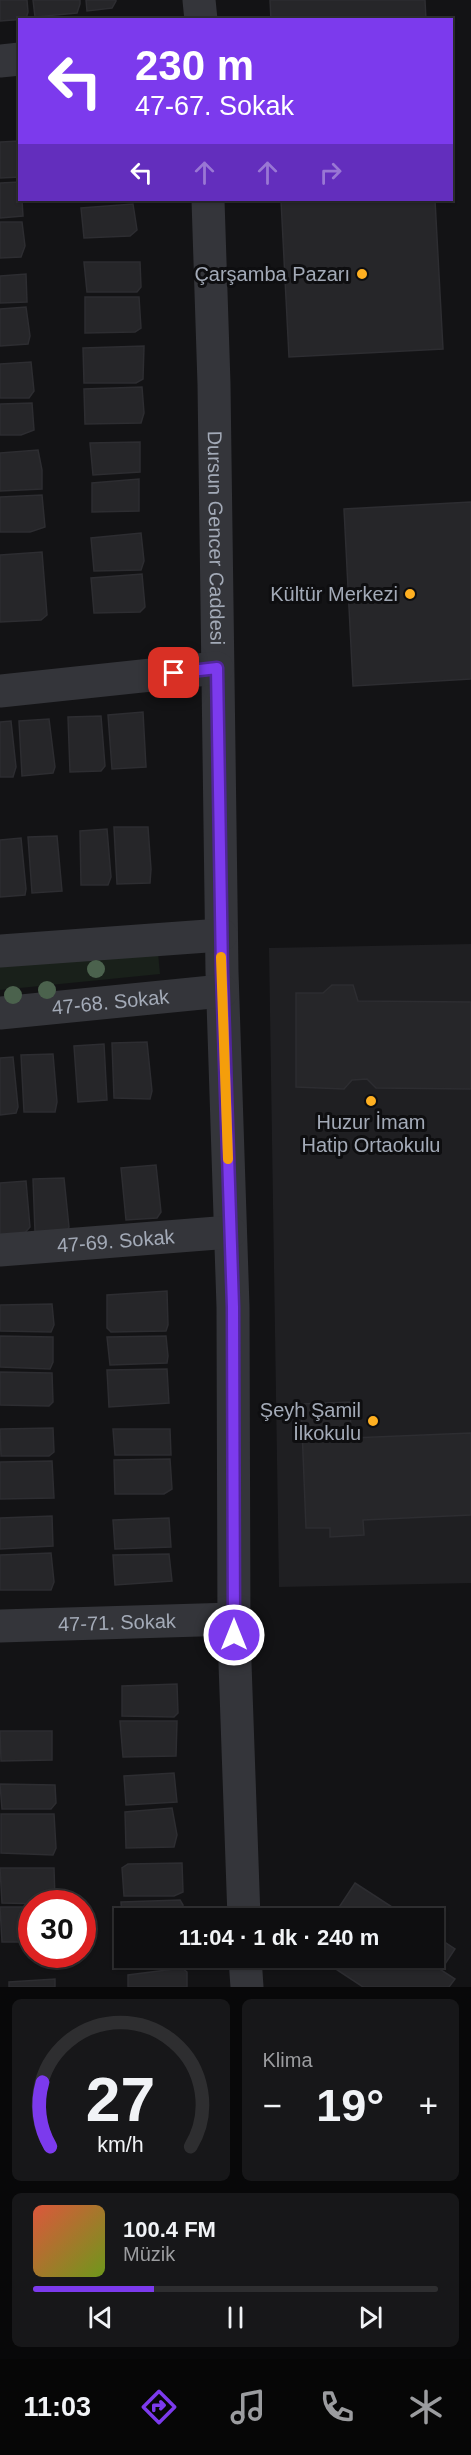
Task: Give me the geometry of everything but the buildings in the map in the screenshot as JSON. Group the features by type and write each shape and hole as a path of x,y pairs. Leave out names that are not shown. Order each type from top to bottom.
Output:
{"street":[{"path":"199,0 201,18"},
{"path":"0,61 18,59"},
{"name":"Dursun Gencer Caddesi","path":"208,201 214,384 222,991 233,1307 233,1619 244,1908"},
{"path":"0,690 217,668"},
{"path":"0,951 221,935"},
{"name":"47-68. Sokak","path":"0,1013 222,991"},
{"name":"47-69. Sokak","path":"0,1250 230,1232"},
{"name":"47-71. Sokak","path":"0,1626 233,1619"},
{"path":"246,1968 247,1987"}],"shaded area":[{"path":"471,944 471,1583 279,1587 269,948"},
{"path":"158,953 160,974 0,990 0,967"}],"slow traffic":[{"path":"221,957 228,1159"}],"place":[{"name":"Çarşamba Pazarı","path":"362,274"},
{"name":"Kültür Merkezi","path":"410,594"},
{"name":"Huzur İmam Hatip Ortaokulu","path":"371,1101"},
{"name":"Şeyh Şamil İlkokulu","path":"373,1421"}],"route":[{"path":"174,673 217,668 222,972 233,1307 234,1635"}]}
